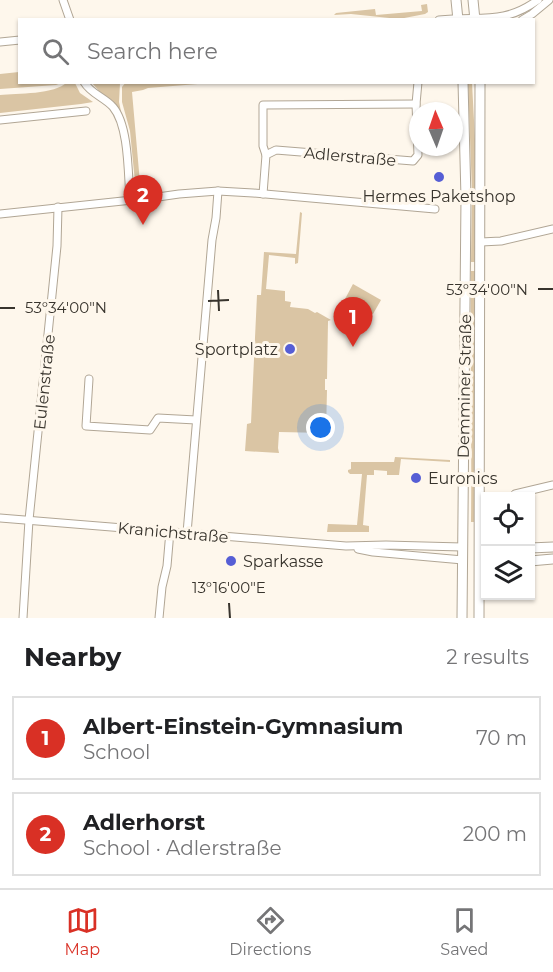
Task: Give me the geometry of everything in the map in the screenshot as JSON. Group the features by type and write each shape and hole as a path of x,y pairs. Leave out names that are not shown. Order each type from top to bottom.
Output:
{"main road":[{"path":"456,0 458,18"},
{"path":"473,0 475,18"},
{"name":"Demminer Straße","path":"462,618 466,208 463,84"},
{"name":"Demminer Straße","path":"480,84 482,546"},
{"path":"462,547 481,548"},
{"path":"535,548 553,547"},
{"path":"462,560 481,562"},
{"path":"535,561 553,560"},
{"name":"Demminer Straße","path":"479,618 481,581"}],"street":[{"path":"63,0 69,18"},
{"path":"495,18 508,16 538,0"},
{"path":"525,18 549,0"},
{"path":"0,42 18,40"},
{"path":"85,84 96,96 113,108 121,122 130,200"},
{"name":"Adlerstraße","path":"416,102 418,84"},
{"path":"263,194 266,155 263,146 263,105 409,104"},
{"path":"0,120 86,111"},
{"name":"Adlerstraße","path":"266,155 276,150 413,161 417,156"},
{"path":"187,533 218,191"},
{"path":"0,214 218,191 435,209"},
{"name":"Eulenstraße","path":"23,618 29,520 57,252 58,207"},
{"path":"481,242 501,241 553,229"},
{"path":"89,379 86,426 150,430 158,418 196,420"},
{"path":"523,492 553,485"},
{"name":"Kranichstraße","path":"0,518 346,546 386,544 462,547"},
{"path":"159,618 170,531"},
{"name":"Kranichstraße","path":"346,546 373,552 462,560"}],"shaded area":[{"path":"427,4 428,12 404,18 334,15 375,9 376,15 422,11 421,5"},
{"path":"18,72 18,84 58,84 0,89 0,74"},
{"path":"76,84 80,93 93,102 0,113 0,95 35,93"},
{"path":"93,84 120,84 119,102 122,116 116,106"},
{"path":"124,84 198,84 148,88 132,92 140,183 147,183 147,187 137,186 135,182 130,131 122,102 122,87"},
{"path":"468,84 472,84 476,158 476,262 471,262 472,192"},
{"name":"Sportplatz","path":"300,212 302,213 298,263 295,264 295,258 269,255 266,289 285,291 285,301 291,302 290,307 308,309 331,320 328,321 327,379 325,379 326,433 279,432 279,453 245,451 247,424 251,423 257,295 261,295 264,252 296,254"},
{"path":"471,271 476,271 474,522 471,522"},
{"path":"353,284 381,300 373,314 345,299"},
{"path":"395,457 450,460 450,462 401,459 399,475 387,475 387,471 374,470 374,475 367,475 363,525 369,526 369,532 327,532 328,524 357,525 362,474 348,472 351,469 351,462 394,462"}],"place":[{"name":"Hermes Paketshop","path":"439,177"},
{"name":"Adlerhorst","path":"143,225"},
{"name":"Albert-Einstein-Gymnasium","path":"353,347"},
{"name":"Sportplatz","path":"290,349"},
{"name":"Euronics","path":"416,478"},
{"name":"Sparkasse","path":"231,561"}]}
